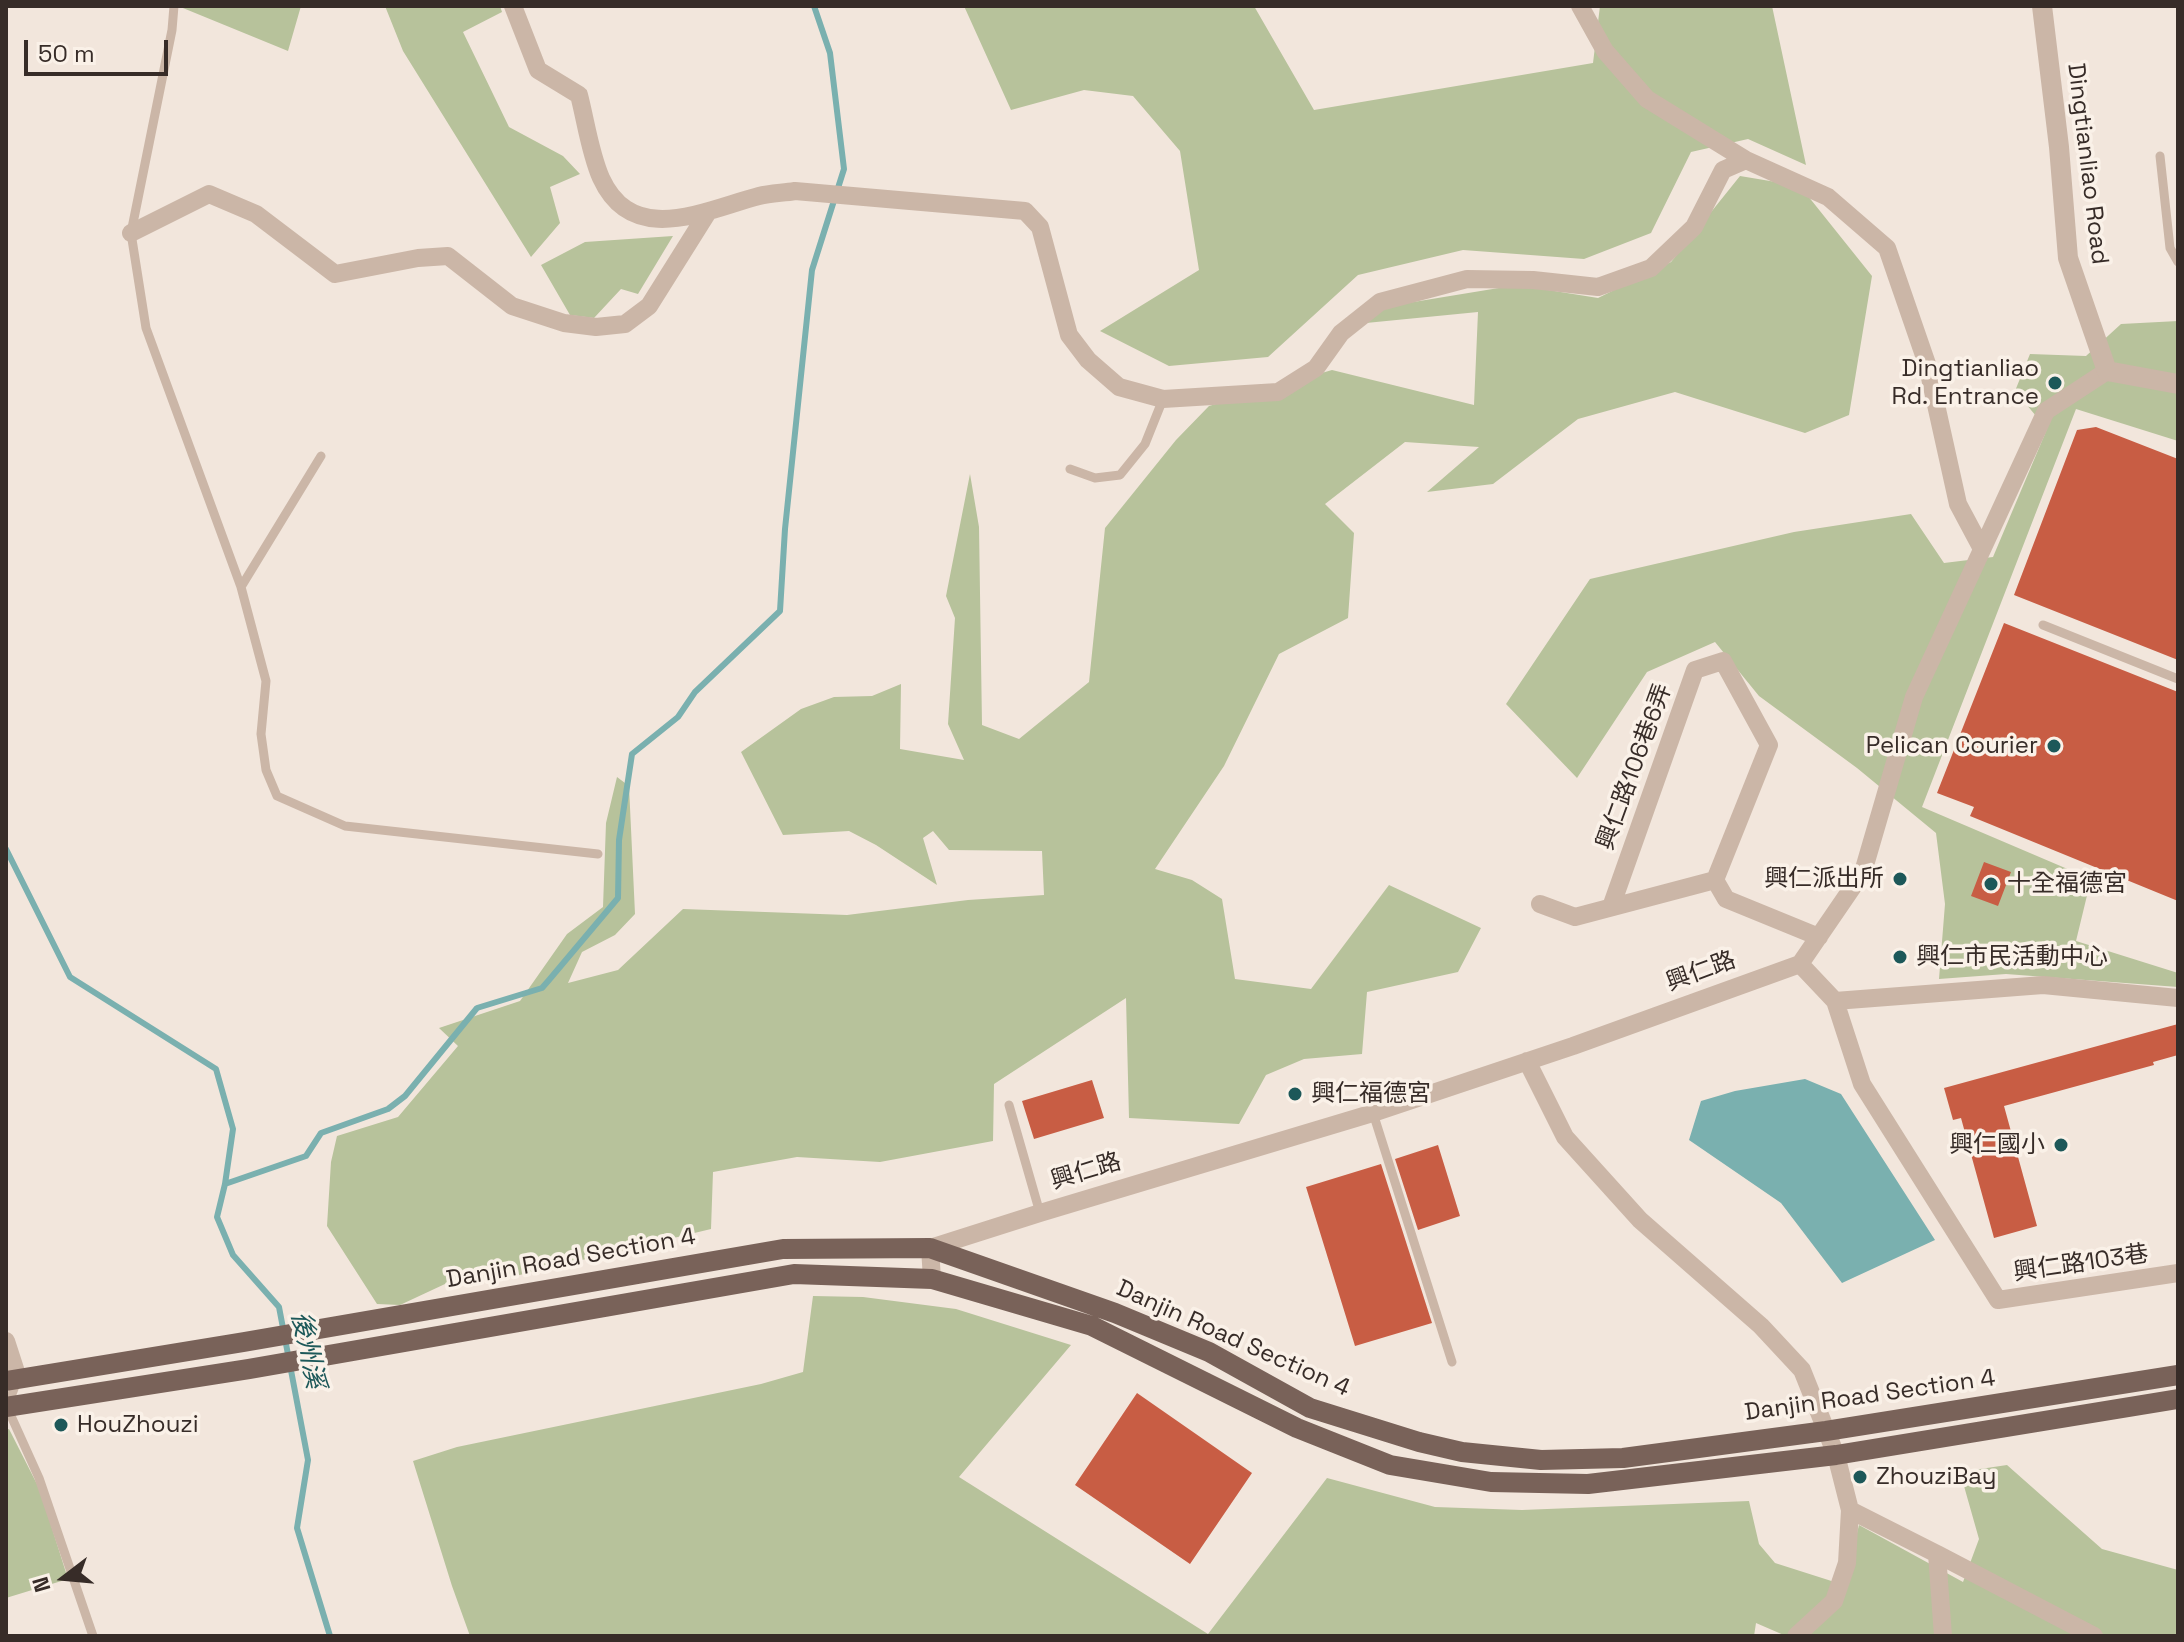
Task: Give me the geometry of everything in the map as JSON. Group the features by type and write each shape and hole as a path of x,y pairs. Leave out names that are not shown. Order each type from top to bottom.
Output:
{"main road":[{"name":"Danjin Road Section 4","path":"12,1379 783,1249 930,1248 1115,1313 1209,1352 1310,1408 1462,1452 1541,1460 1623,1458 1826,1431 2178,1375"},
{"name":"Danjin Road Section 4","path":"6,1407 249,1369 794,1274 932,1279 1092,1326 1297,1428 1390,1465 1491,1482 1588,1484 1836,1455 2178,1399"}],"street":[{"path":"513,6 538,70 579,95 601,178 619,205 653,220 691,217 761,195 795,191 1025,211 1040,227 1069,335 1088,360 1119,387 1163,399 1278,392 1316,368 1341,333 1380,302 1467,279 1533,280 1598,287 1651,268 1694,227 1723,170 1746,160"},
{"path":"1580,6 1605,51 1647,99 1746,160 1828,197 1887,248 1927,364 1958,504 1982,549"},
{"name":"Dingtianliao Road","path":"2042,6 2059,147 2068,258 2107,371"},
{"path":"131,233 209,194 256,214 335,274 418,258 448,256 512,306 564,323 596,327 625,324 649,306 708,212"},
{"path":"2178,384 2107,371 2046,411 1914,697 1863,872 1800,964 1835,1001 2043,985 2178,998"},
{"name":"興仁路106巷6弄","path":"1611,907 1695,670 1723,661 1769,745 1715,880"},
{"path":"1540,904 1575,917 1715,880 1726,899 1819,937"},
{"name":"興仁路","path":"930,1248 1373,1113 1800,964"},
{"name":"興仁路103巷","path":"1835,1001 1862,1084 1998,1300 2178,1273"},
{"path":"1527,1061 1565,1137 1640,1220 1761,1326 1802,1370 1836,1455 1850,1510 1847,1563 1834,1601 1796,1636"},
{"path":"930,1248 932,1279"},
{"path":"6,1341 12,1379"},
{"path":"1850,1510 2094,1636"},
{"path":"1937,1554 1943,1636"}],"lane":[{"path":"174,6 172,30 131,233 146,328 241,587 266,681 261,734 266,770 277,796 345,826 598,854"},
{"path":"2160,156 2170,248 2178,262"},
{"path":"1070,469 1095,478 1120,475 1145,444 1163,399"},
{"path":"241,587 321,456"},
{"path":"2043,625 2178,679"},
{"path":"1009,1105 1040,1213"},
{"path":"1373,1113 1452,1362"},
{"path":"12,1379 6,1407 39,1478 93,1636"}],"green space":[{"path":"178,6 301,6 288,51"},
{"path":"385,6 500,6 502,12 463,32 509,127 563,156 580,174 550,187 560,223 531,257 403,51"},
{"path":"964,6 1254,6 1314,110 1593,63 1600,6 1772,6 1806,165 1748,139 1691,152 1651,233 1584,259 1463,250 1358,275 1268,357 1169,366 1100,331 1199,270 1180,151 1133,96 1084,90 1011,110"},
{"path":"1740,176 1800,186 1872,276 1849,415 1805,433 1675,392 1578,419 1493,484 1427,492 1479,447 1405,442 1325,504 1354,533 1348,618 1279,654 1224,766 1155,869 1192,880 1222,899 1235,979 1311,989 1389,885 1481,928 1458,972 1367,992 1362,1054 1304,1059 1266,1075 1239,1124 1129,1118 1126,998 994,1084 993,1141 880,1162 797,1157 713,1172 711,1229 503,1279 445,1284 400,1305 377,1304 327,1226 331,1162 337,1136 398,1117 458,1046 439,1028 520,1001 567,934 603,907 606,823 617,777 629,786 635,914 615,935 582,952 568,983 618,970 683,909 847,915 968,900 1044,895 1042,851 949,850 933,831 923,838 937,885 849,831 783,835 741,752 801,709 834,697 872,696 901,684 900,749 964,760 948,724 955,618 946,596 970,474 979,527 982,725 1019,739 1089,682 1105,528 1176,440 1209,406 1332,370 1474,405 1478,312 1366,323 1383,307 1517,285 1598,298 1671,262"},
{"path":"673,236 638,294 621,289 594,318 570,315 541,265 585,242"},
{"path":"2178,321 2178,441 2076,409 1922,807 2091,879 2076,941 2178,973 2178,987 2006,974 1939,979 1945,904 1936,833 1857,768 1759,696 1715,642 1647,672 1577,778 1506,704 1590,579 1794,532 1911,514 1944,563 1993,557 2047,429 2015,391 2030,354 2086,356 2121,324"},
{"path":"813,1296 863,1297 956,1309 1071,1345 959,1477 1208,1634 1327,1478 1435,1507 1522,1510 1749,1501 1759,1544 1775,1563 1844,1585 1859,1525 1963,1582 1979,1539 1960,1472 2007,1465 2102,1549 2178,1570 2178,1636 1786,1636 1756,1623 1754,1636 470,1636 413,1461 457,1447 761,1384 803,1372"},
{"path":"9,1429 40,1490 68,1579 6,1598 6,1430"}],"water":[{"path":"1805,1079 1841,1094 1935,1240 1842,1283 1781,1203 1689,1140 1701,1101 1735,1091"}],"building":[{"path":"2096,427 2178,459 2178,660 2014,595 2077,430"},
{"path":"2004,623 2178,692 2178,901 1970,816 1974,807 1937,793"},
{"name":"十全福德宮","path":"1984,862 2011,872 1998,906 1971,896"},
{"path":"2178,1024 2178,1055 2153,1062 2154,1065 2004,1106 2037,1226 1994,1238 1961,1118 1953,1120 1944,1088"},
{"path":"1092,1080 1104,1118 1034,1139 1022,1101"},
{"path":"1438,1145 1460,1216 1418,1230 1395,1159"},
{"path":"1381,1164 1432,1323 1355,1346 1306,1187"},
{"path":"1137,1393 1252,1473 1190,1564 1075,1485"}],"waterway":[{"path":"225,1184 306,1156 321,1133 388,1109 405,1096 477,1008 542,988 618,898 619,840 632,754 678,717 695,692 780,611 785,529 812,270 844,169 830,53 814,6"},
{"name":"後州溪","path":"6,849 70,977 216,1069 233,1129 217,1217 233,1255 279,1307 308,1460 297,1528 330,1636"}],"place":[{"name":"Dingtianliao Rd. Entrance","path":"2055,383"},
{"name":"Pelican Courier","path":"2054,746"},
{"name":"興仁派出所","path":"1900,879"},
{"name":"十全福德宮","path":"1991,884"},
{"name":"興仁市民活動中心","path":"1900,957"},
{"name":"興仁福德宮","path":"1295,1094"},
{"name":"興仁國小","path":"2061,1145"},
{"name":"HouZhouzi","path":"61,1425"},
{"name":"ZhouziBay","path":"1860,1477"}]}
